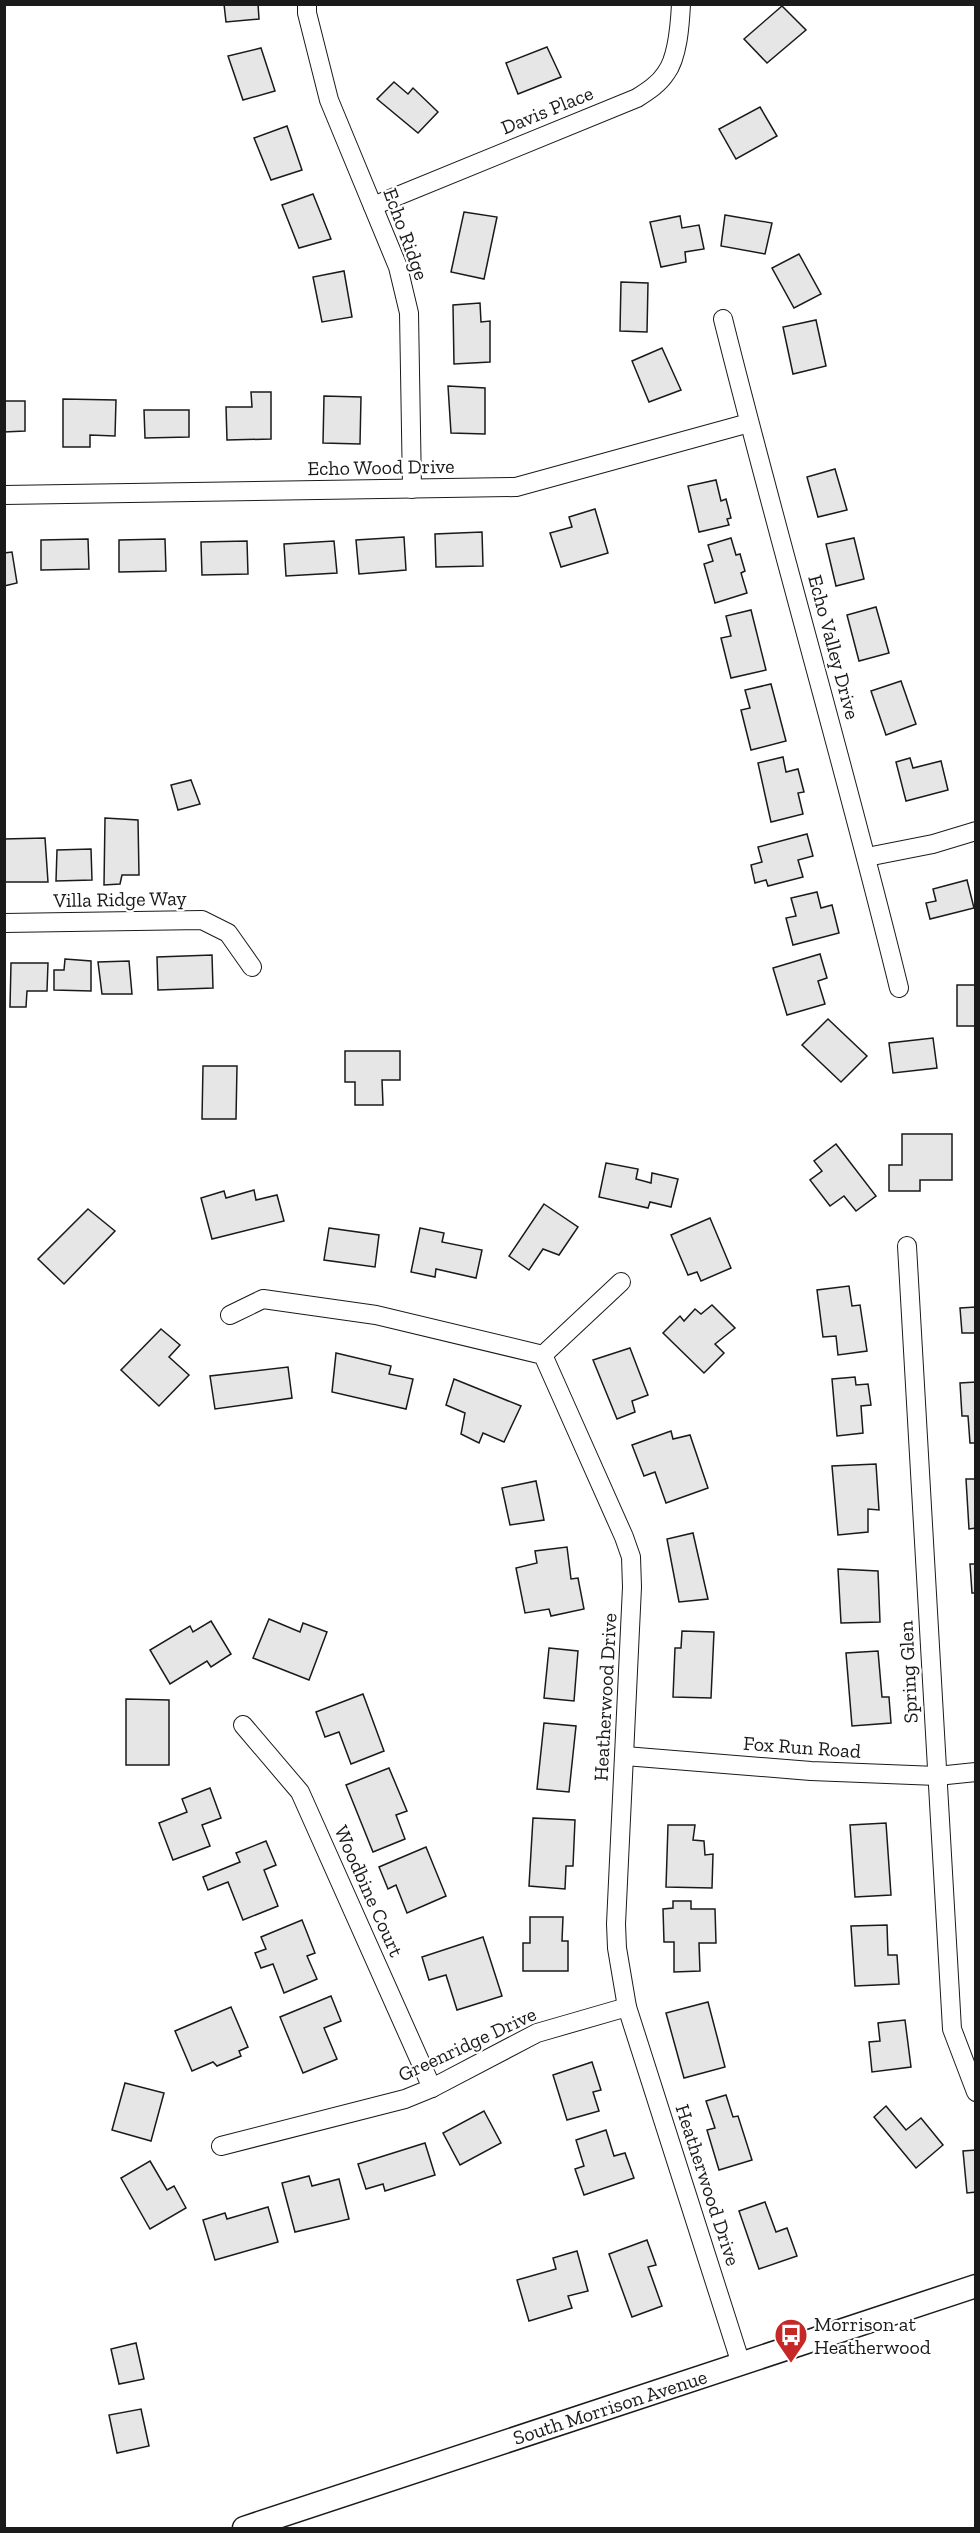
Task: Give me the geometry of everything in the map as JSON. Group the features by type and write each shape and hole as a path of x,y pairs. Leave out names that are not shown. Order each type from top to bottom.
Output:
{"street":[{"name":"Echo Ridge","path":"307,4 307,13 329,100 398,267 410,314 412,489"},
{"name":"Davis Place","path":"373,206 637,98 655,86 668,72 680,31 681,4"},
{"name":"Echo Valley Drive","path":"723,319 867,857 899,988"},
{"name":"Echo Wood Drive","path":"4,495 516,487 749,423"},
{"path":"867,857 933,844 975,831"},
{"name":"Villa Ridge Way","path":"4,922 202,920 228,933 252,967"},
{"name":"Spring Glen","path":"908,1246 952,2029 975,2092"},
{"path":"230,1315 263,1299 376,1315 543,1355 621,1282"},
{"name":"Heatherwood Drive","path":"543,1355 631,1557 632,1587 616,1924 617,1948 627,2007 741,2364"},
{"name":"Woodbine Court","path":"243,1725 300,1792 432,2088"},
{"name":"Fox Run Road","path":"625,1756 811,1771 937,1776 975,1772"},
{"name":"Greenridge Drive","path":"221,2146 405,2099 432,2088 537,2033 627,2007"},
{"name":"South Morrison Avenue","path":"244,2529 975,2286"}],"building":[{"path":"224,4 258,4 259,19 226,22"},
{"path":"782,6 806,30 767,63 744,39"},
{"path":"547,47 561,77 518,94 506,63"},
{"path":"261,48 275,91 243,100 228,56"},
{"path":"394,82 408,94 413,88 438,112 418,133 377,99"},
{"path":"760,107 777,136 736,159 719,129"},
{"path":"287,126 302,170 271,180 254,138"},
{"path":"313,194 331,239 299,248 282,205"},
{"path":"464,212 497,217 484,279 451,272"},
{"path":"725,215 772,223 765,254 721,246"},
{"path":"680,216 682,228 699,225 704,249 685,252 686,262 661,267 650,222"},
{"path":"799,254 821,294 794,308 772,268"},
{"path":"344,271 352,317 322,322 313,277"},
{"path":"621,282 648,283 647,332 620,331"},
{"path":"480,303 481,322 490,321 490,362 454,364 453,305"},
{"path":"816,320 826,366 793,374 783,327"},
{"path":"662,348 681,390 649,402 632,361"},
{"path":"448,386 485,388 485,434 451,433"},
{"path":"251,392 271,392 271,439 227,440 226,407 252,407"},
{"path":"324,396 361,397 360,444 323,443"},
{"path":"63,399 116,400 115,436 90,435 90,447 63,447"},
{"path":"4,401 25,401 25,431 4,432"},
{"path":"144,410 189,410 189,437 145,438"},
{"path":"835,469 847,510 818,517 807,477"},
{"path":"716,480 721,501 726,499 731,518 727,519 729,525 699,532 688,486"},
{"path":"595,509 608,553 561,567 550,533 572,527 569,517"},
{"path":"482,532 483,566 436,567 435,534"},
{"path":"404,537 406,570 359,574 356,540"},
{"path":"731,538 736,555 740,554 745,571 741,573 747,593 715,603 704,564 713,561 708,545"},
{"path":"854,538 864,579 836,586 826,544"},
{"path":"88,539 89,569 41,570 41,540"},
{"path":"165,539 166,571 119,572 119,540"},
{"path":"247,541 248,574 202,575 201,542"},
{"path":"334,541 337,573 286,576 284,544"},
{"path":"12,552 17,583 4,586 4,553"},
{"path":"876,607 889,653 859,661 847,615"},
{"path":"751,610 766,670 731,678 721,638 731,636 726,616"},
{"path":"901,681 916,724 886,735 871,691"},
{"path":"771,684 786,741 751,750 741,710 750,708 745,690"},
{"path":"783,757 786,772 798,769 804,792 798,793 803,814 771,822 758,763"},
{"path":"910,758 913,768 941,761 948,790 906,801 896,762"},
{"path":"191,780 200,804 178,810 171,785"},
{"path":"105,818 138,820 139,875 122,875 120,884 104,885"},
{"path":"807,834 813,856 798,860 803,877 768,886 766,880 755,883 751,865 762,862 758,847"},
{"path":"45,838 48,882 4,882 4,839"},
{"path":"91,849 92,880 56,881 57,850"},
{"path":"967,880 974,908 930,919 926,903 936,901 933,889"},
{"path":"817,892 821,908 832,905 839,933 793,945 786,918 796,916 791,898"},
{"path":"820,954 827,978 818,981 825,1004 787,1015 773,968"},
{"path":"212,955 213,988 158,990 157,957"},
{"path":"65,959 91,961 91,991 54,990 54,970 64,970"},
{"path":"129,961 132,994 102,994 98,962"},
{"path":"11,963 48,963 47,991 27,991 26,1007 10,1007"},
{"path":"957,985 976,985 976,1026 957,1026"},
{"path":"828,1019 867,1056 841,1082 802,1045"},
{"path":"933,1038 937,1068 893,1073 889,1043"},
{"path":"345,1051 400,1051 400,1080 382,1080 383,1105 355,1105 355,1082 345,1082"},
{"path":"203,1066 237,1066 236,1119 202,1119"},
{"path":"902,1134 952,1134 952,1180 920,1180 920,1191 889,1191 889,1165 902,1165"},
{"path":"836,1144 876,1196 856,1211 844,1196 830,1206 810,1180 822,1171 814,1161"},
{"path":"606,1163 638,1169 636,1179 651,1183 652,1173 678,1179 671,1207 650,1202 648,1208 599,1197"},
{"path":"254,1190 256,1200 277,1195 284,1221 212,1239 201,1198 224,1191 226,1198"},
{"path":"544,1204 578,1227 559,1255 543,1249 529,1270 509,1256"},
{"path":"88,1209 115,1231 64,1284 38,1259"},
{"path":"710,1218 731,1268 701,1281 697,1272 688,1275 671,1235"},
{"path":"329,1228 379,1235 375,1267 324,1260"},
{"path":"420,1228 444,1233 442,1242 482,1250 476,1278 436,1269 435,1277 411,1272"},
{"path":"849,1286 852,1306 860,1305 867,1351 838,1355 836,1336 823,1337 817,1290"},
{"path":"712,1305 735,1328 715,1344 724,1353 704,1373 663,1333 680,1316 684,1321 695,1309 701,1314"},
{"path":"976,1307 976,1333 962,1333 960,1308"},
{"path":"161,1329 180,1345 169,1357 189,1375 159,1406 121,1370"},
{"path":"630,1348 648,1395 632,1401 635,1412 617,1419 593,1360"},
{"path":"336,1353 391,1366 389,1374 413,1379 406,1409 332,1392"},
{"path":"288,1367 292,1398 215,1409 210,1376"},
{"path":"855,1377 856,1385 868,1384 871,1405 861,1406 863,1433 837,1436 832,1379"},
{"path":"454,1379 521,1406 504,1442 483,1433 479,1443 461,1434 465,1413 446,1405"},
{"path":"976,1382 976,1443 970,1443 968,1416 962,1416 960,1383"},
{"path":"671,1431 673,1439 690,1435 708,1488 666,1503 655,1472 644,1476 632,1445"},
{"path":"876,1464 879,1510 868,1509 868,1532 838,1535 832,1466"},
{"path":"966,1479 976,1479 976,1528 969,1529"},
{"path":"536,1481 544,1520 510,1525 502,1488"},
{"path":"693,1533 708,1599 679,1602 667,1539"},
{"path":"567,1547 571,1579 578,1578 584,1609 551,1616 549,1609 525,1613 516,1568 537,1563 535,1551"},
{"path":"970,1564 976,1564 976,1593 972,1593"},
{"path":"838,1569 878,1571 880,1622 841,1623"},
{"path":"269,1619 300,1632 303,1623 327,1632 309,1680 253,1658"},
{"path":"211,1621 231,1654 211,1667 207,1661 170,1684 150,1650 190,1626 193,1632"},
{"path":"682,1631 714,1632 711,1698 673,1697 675,1648 681,1648"},
{"path":"549,1648 578,1651 574,1701 544,1698"},
{"path":"878,1651 882,1697 889,1697 891,1723 852,1726 846,1653"},
{"path":"363,1694 384,1751 351,1764 339,1732 325,1737 316,1712"},
{"path":"126,1699 169,1700 169,1765 126,1765"},
{"path":"544,1723 576,1726 569,1792 537,1789"},
{"path":"389,1768 407,1811 396,1815 405,1839 373,1852 346,1785"},
{"path":"210,1788 221,1818 202,1825 210,1846 173,1860 159,1823 187,1812 182,1799"},
{"path":"533,1818 575,1820 573,1866 566,1866 565,1889 529,1886"},
{"path":"886,1823 891,1895 855,1897 850,1825"},
{"path":"668,1825 695,1825 693,1840 704,1841 705,1855 713,1854 712,1888 666,1887"},
{"path":"266,1841 276,1865 264,1870 278,1906 243,1920 228,1882 208,1890 203,1877 240,1862 236,1853"},
{"path":"426,1847 446,1896 407,1913 396,1885 388,1889 379,1867"},
{"path":"673,1901 691,1901 691,1909 715,1909 716,1943 699,1943 700,1971 674,1972 674,1942 664,1942 663,1909 673,1908"},
{"path":"530,1917 563,1917 562,1941 568,1941 568,1971 523,1971 523,1943 530,1943"},
{"path":"302,1920 315,1953 307,1956 317,1979 284,1993 273,1964 261,1968 255,1953 266,1949 261,1937"},
{"path":"887,1925 888,1955 897,1955 899,1984 855,1986 851,1926"},
{"path":"483,1937 502,1996 457,2010 446,1975 429,1980 422,1957"},
{"path":"331,1996 341,2021 324,2028 337,2059 303,2073 280,2017"},
{"path":"708,2002 725,2067 684,2078 666,2013"},
{"path":"231,2007 248,2047 239,2051 241,2056 217,2066 213,2062 192,2071 175,2031"},
{"path":"905,2020 911,2067 872,2072 869,2042 880,2041 878,2023"},
{"path":"592,2062 601,2090 593,2092 599,2111 567,2120 553,2075"},
{"path":"125,2083 164,2093 151,2141 112,2130"},
{"path":"726,2095 733,2117 738,2116 752,2160 719,2170 707,2130 715,2128 706,2101"},
{"path":"886,2106 906,2130 921,2118 943,2145 916,2168 874,2117"},
{"path":"484,2111 501,2143 460,2165 443,2133"},
{"path":"606,2130 614,2156 625,2153 634,2178 584,2195 575,2169 584,2166 576,2140"},
{"path":"425,2143 435,2175 385,2191 383,2184 366,2189 358,2164"},
{"path":"976,2150 976,2192 967,2193 963,2151"},
{"path":"150,2161 167,2190 174,2186 186,2208 150,2229 121,2178"},
{"path":"309,2176 312,2186 339,2179 349,2219 295,2232 282,2183"},
{"path":"765,2202 776,2232 787,2228 797,2256 759,2269 739,2211"},
{"path":"268,2207 278,2242 215,2260 203,2220 225,2213 227,2219"},
{"path":"647,2240 656,2265 648,2267 662,2306 632,2317 609,2254"},
{"path":"577,2251 588,2291 568,2296 572,2308 529,2321 517,2280 556,2269 553,2258"},
{"path":"136,2343 144,2379 119,2384 111,2349"},
{"path":"141,2409 149,2446 117,2453 109,2415"}],"place":[{"name":"Morrison at Heatherwood","path":"791,2364"}]}
